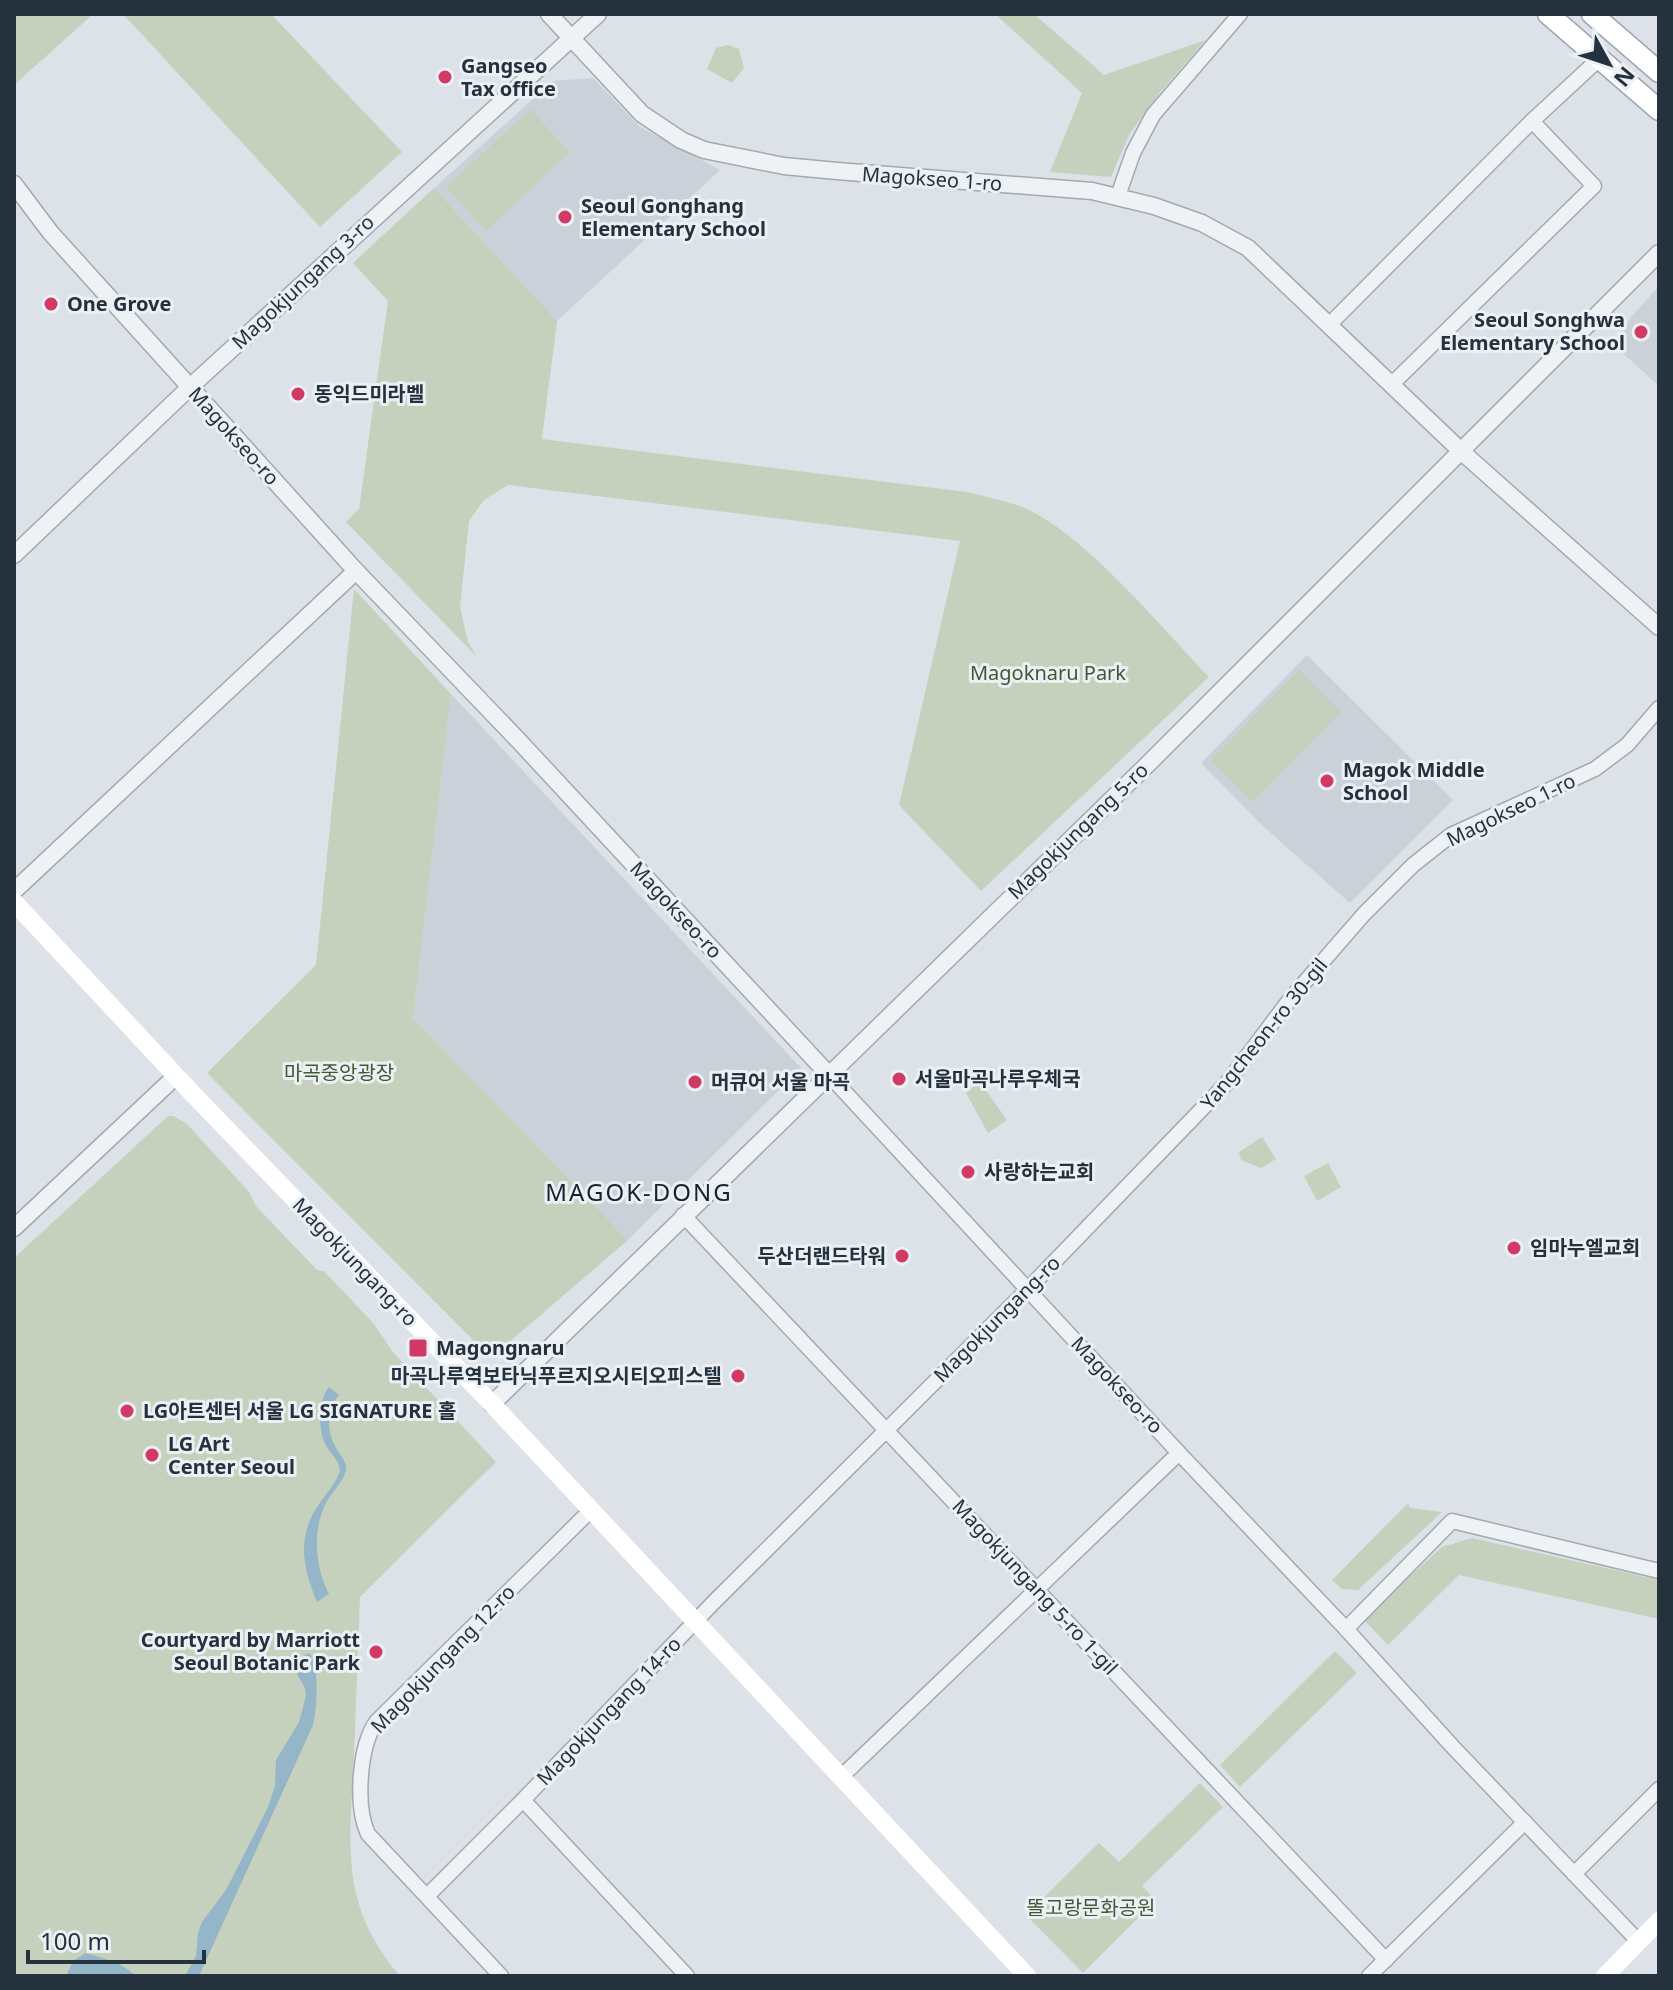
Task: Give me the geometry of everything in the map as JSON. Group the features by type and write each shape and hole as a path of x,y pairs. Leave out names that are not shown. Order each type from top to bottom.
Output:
{"main road":[{"path":"1548,14 1659,110"},
{"path":"1592,14 1659,72"},
{"name":"Magokjungang-ro","path":"14,902 176,1076 492,1404 1027,1976"},
{"path":"1605,1976 1659,1921"}],"street":[{"name":"Magokseo 1-ro","path":"549,14 642,114 681,140 704,150 784,166 1092,191 1118,196 1202,223 1248,248 1462,452 1659,627"},
{"name":"Magokjungang 3-ro","path":"14,555 190,387 598,14"},
{"path":"1118,196 1133,153 1153,115 1240,14"},
{"path":"1329,325 1532,121 1599,59"},
{"path":"1391,385 1594,186 1532,121"},
{"name":"Magokseo-ro","path":"14,184 50,232 356,571 530,753 1179,1453 1639,1942"},
{"name":"Magokjungang 5-ro","path":"492,1404 1150,762 1659,253"},
{"path":"14,891 356,571"},
{"name":"Magokseo 1-ro","path":"1364,914 1413,865 1451,835 1595,769 1627,745 1659,708"},
{"name":"Yangcheon-ro 30-gil","path":"1162,1152 1227,1083 1291,998 1364,914"},
{"path":"14,1228 176,1076"},
{"name":"Magokjungang-ro","path":"695,1622 1162,1152"},
{"name":"Magokjungang 5-ro 1-gil","path":"683,1215 1386,1960"},
{"path":"841,1777 1179,1453"},
{"name":"Magokjungang 12-ro","path":"501,1976 377,1845 362,1821 365,1745 368,1733 591,1510"},
{"path":"1346,1629 1452,1521 1659,1571"},
{"name":"Magokjungang 14-ro","path":"427,1896 695,1622"},
{"path":"1574,1874 1659,1789"},
{"name":"Magokjungang 14-ro","path":"523,1800 687,1976"},
{"path":"1369,1976 1525,1822"}],"shaded area":[{"name":"Seoul Gonghang Elementary School","path":"593,78 640,127 720,170 557,321 434,188 553,81"},
{"name":"Seoul Songhwa Elementary School","path":"1659,286 1659,386 1616,347 1631,317"},
{"name":"Magok Middle School","path":"1307,655 1453,800 1350,903 1264,827 1201,763"},
{"path":"451,694 801,1068 628,1240 413,1018"}],"green space":[{"path":"19,14 93,14 14,85 14,18"},
{"path":"123,14 271,14 402,152 320,227"},
{"path":"995,14 1034,14 1104,75 1206,40 1161,91 1129,135 1111,177 1050,172 1082,93"},
{"path":"728,45 739,49 744,68 732,83 707,69 716,48"},
{"path":"530,109 570,152 486,231 446,187"},
{"name":"Magoknaru Park","path":"434,188 557,321 542,439 967,492 1020,506 1050,522 1099,562 1209,677 981,891 899,805 960,541 508,485 484,500 469,521 460,607 468,642 477,657 346,522 359,509 388,301 353,263"},
{"name":"마곡중앙광장","path":"354,589 451,694 413,1018 628,1240 491,1358 207,1073 316,965"},
{"path":"1299,670 1341,712 1252,802 1210,760"},
{"path":"980,1082 1007,1120 988,1133 966,1093"},
{"path":"168,1116 186,1123 250,1193 255,1205 374,1324 393,1352 496,1462 360,1597 350,1845 352,1872 366,1923 400,1976 14,1976 14,1258"},
{"path":"1262,1137 1276,1159 1261,1168 1241,1160 1239,1152"},
{"path":"1328,1163 1341,1187 1317,1201 1304,1176"},
{"path":"1408,1503 1410,1508 1442,1512 1358,1590 1342,1589 1332,1580"},
{"path":"1472,1538 1659,1580 1659,1619 1459,1575 1388,1645 1363,1619 1442,1547"},
{"path":"1335,1651 1357,1673 1240,1787 1220,1765"},
{"name":"똘고랑문화공원","path":"1200,1783 1223,1807 1142,1886 1156,1900 1083,1973 1026,1915 1099,1843 1119,1862"}],"water":[{"path":"329,1387 339,1395 330,1414 329,1428 346,1470 326,1503 319,1525 318,1561 329,1594 317,1602 305,1565 307,1528 340,1472 321,1430 321,1407"},
{"path":"309,1653 316,1677 313,1725 199,1976 185,1976 196,1956 202,1922 226,1890 268,1807 275,1786 276,1760 299,1722 306,1696 297,1674 300,1658"},
{"path":"86,1953 118,1963 137,1976 66,1976 73,1961"}],"place":[{"name":"Gangseo Tax office","path":"445,77"},
{"name":"Seoul Gonghang Elementary School","path":"565,217"},
{"name":"One Grove","path":"51,304"},
{"name":"Seoul Songhwa Elementary School","path":"1641,332"},
{"name":"동익드미라벨","path":"298,394"},
{"name":"Magok Middle School","path":"1327,781"},
{"name":"서울마곡나루우체국","path":"899,1079"},
{"name":"머큐어 서울 마곡","path":"695,1082"},
{"name":"사랑하는교회","path":"968,1172"},
{"name":"임마누엘교회","path":"1514,1248"},
{"name":"두산더랜드타워","path":"902,1256"},
{"name":"Magongnaru","path":"418,1348"},
{"name":"마곡나루역보타닉푸르지오시티오피스텔","path":"738,1376"},
{"name":"LG아트센터 서울 LG SIGNATURE 홀","path":"127,1411"},
{"name":"LG Art Center Seoul","path":"152,1455"},
{"name":"Courtyard by Marriott Seoul Botanic Park","path":"376,1652"}],"district":[{"name":"MAGOK-DONG","path":"639,1193"}]}
